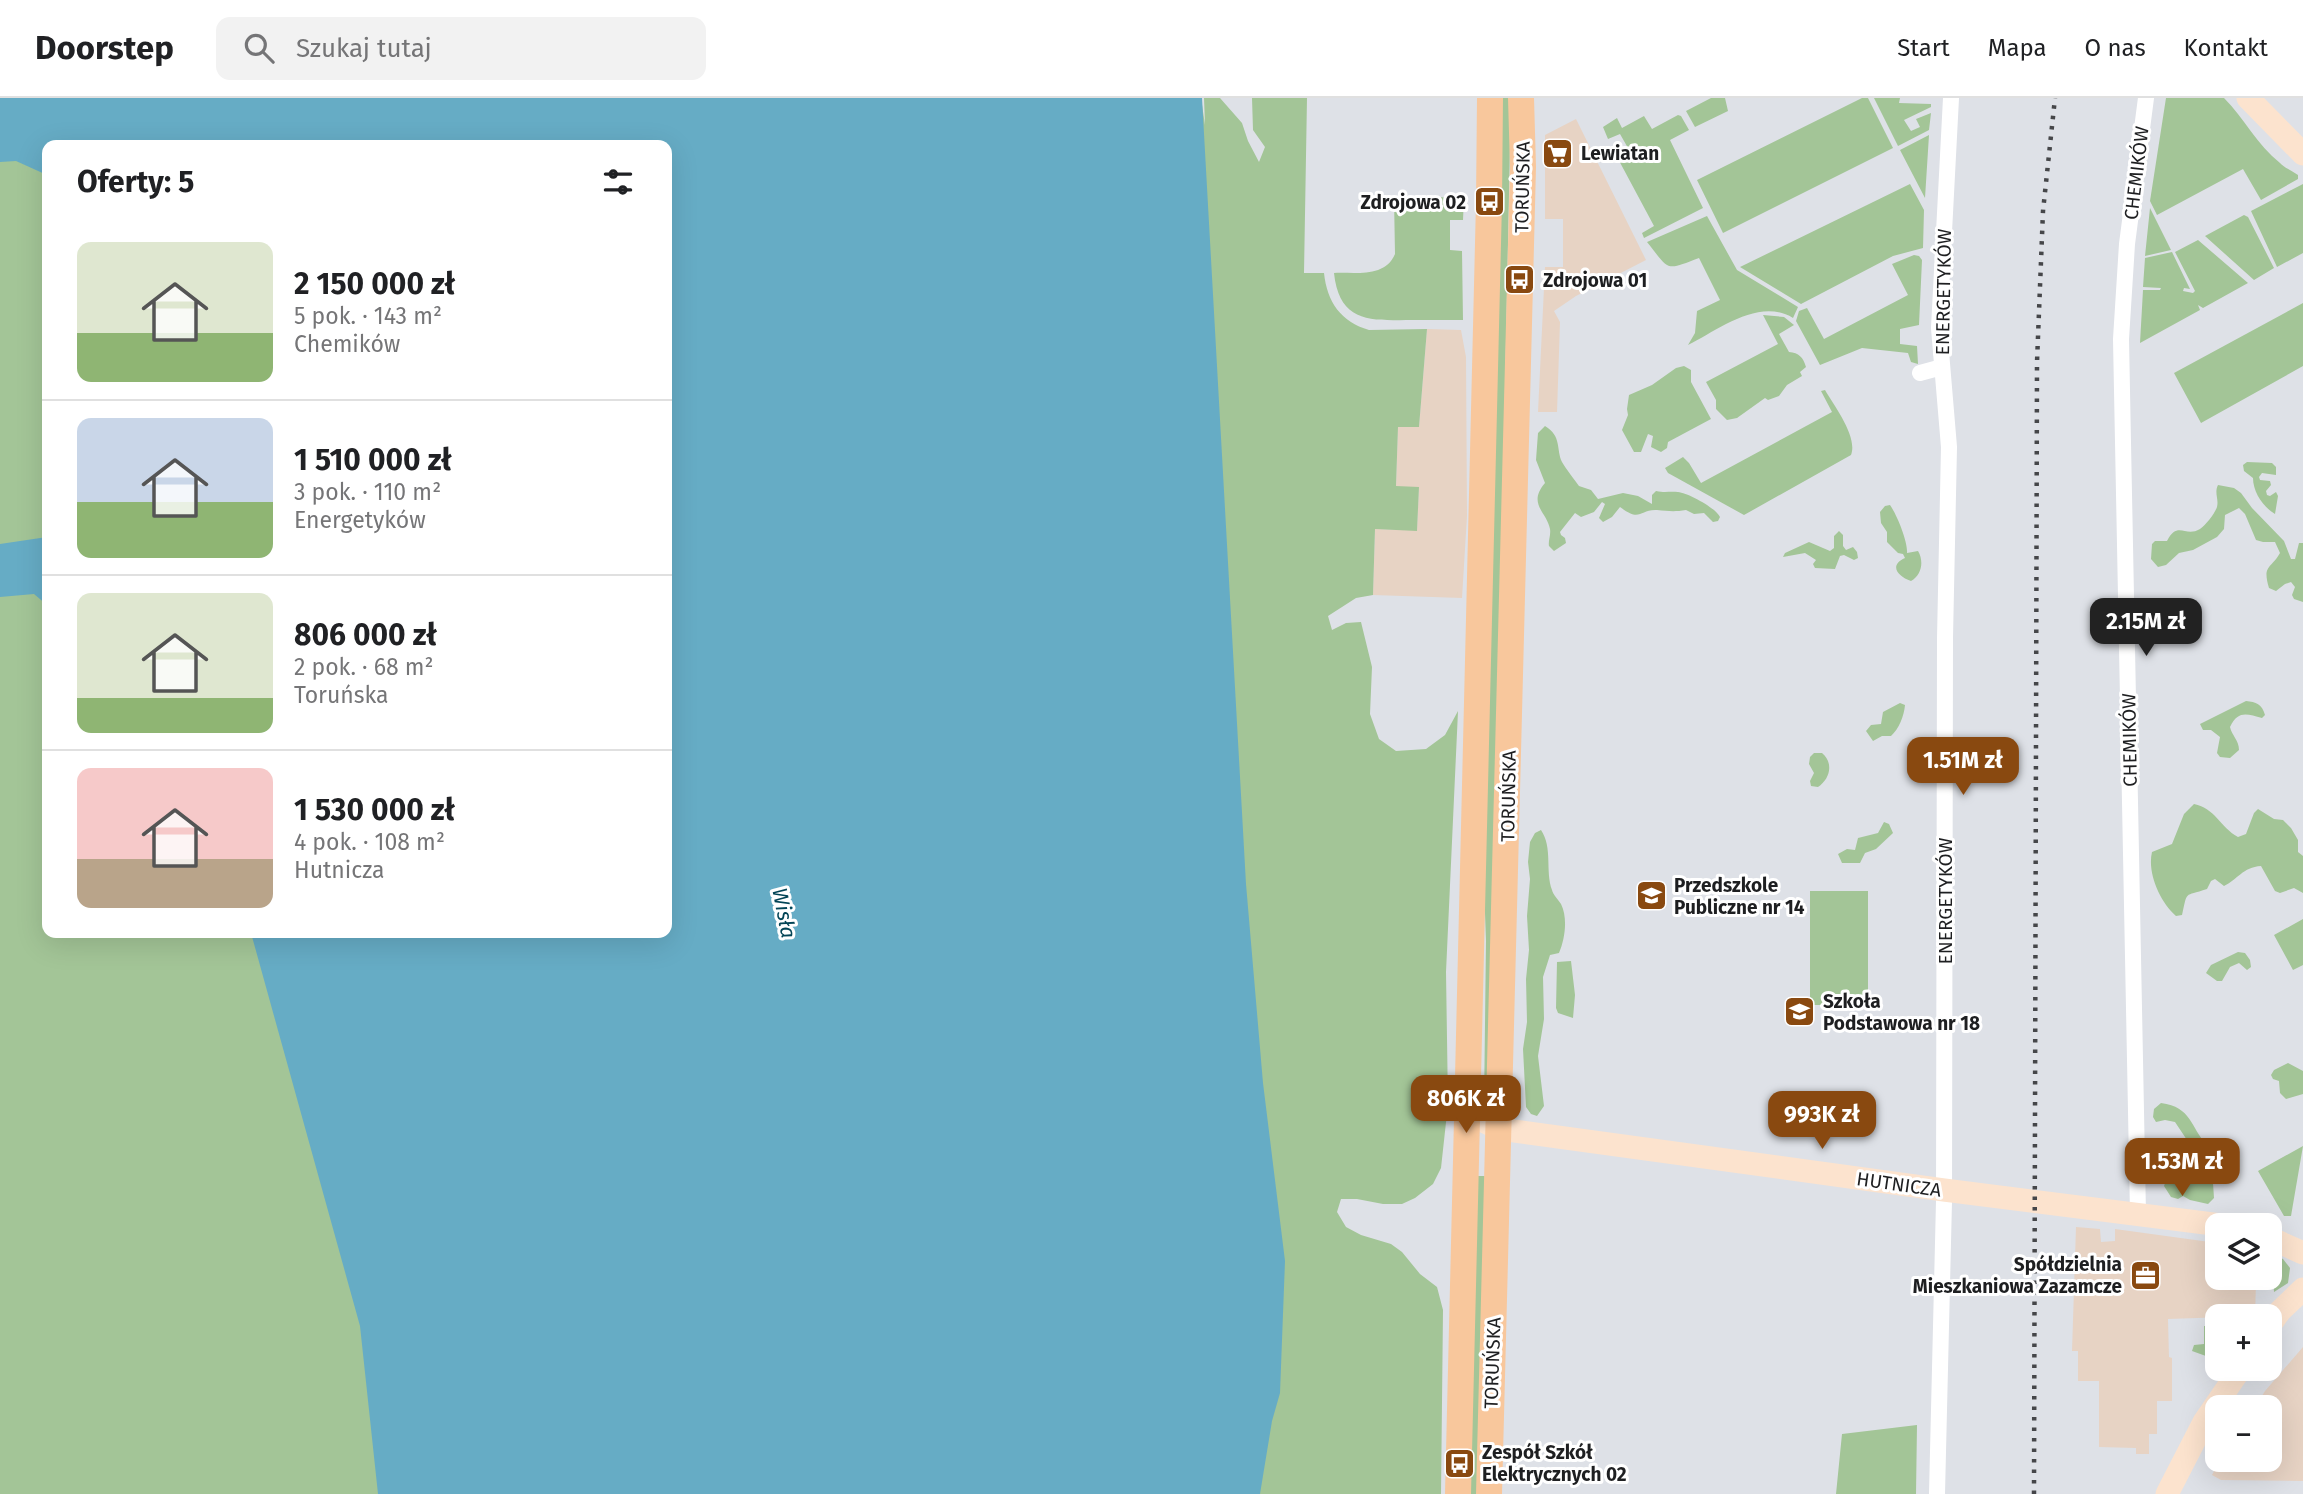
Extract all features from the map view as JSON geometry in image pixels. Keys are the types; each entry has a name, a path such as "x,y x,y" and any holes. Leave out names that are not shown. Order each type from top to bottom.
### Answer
{"main road":[{"name":"TORUŃSKA","path":"1458,1494 1490,98"},
{"name":"TORUŃSKA","path":"1489,1494 1523,167 1521,98"}],"street":[{"name":"ENERGETYKÓW","path":"1937,1494 1944,1190 1948,447 1939,328 1951,98"},
{"name":"CHEMIKÓW","path":"2138,1214 2121,339 2127,244 2146,98"},
{"path":"2248,98 2303,154"},
{"path":"1920,373 1942,367"},
{"path":"1467,1098 1482,1121 1500,1129"},
{"name":"HUTNICZA","path":"1500,1129 2205,1223"},
{"path":"2282,1231 2303,1237"},
{"path":"2282,1244 2303,1254"},
{"path":"2282,1309 2303,1289"},
{"path":"2282,1329 2303,1308"},
{"path":"2167,1494 2204,1422 2232,1381"}],"shaded area":[{"path":"1576,119 1646,260 1576,296 1554,311 1560,322 1557,412 1538,412 1545,267 1563,267 1563,219 1545,219 1545,135"},
{"path":"1427,329 1461,330 1466,357 1467,516 1462,598 1373,595 1375,529 1417,530 1419,487 1396,487 1398,427 1419,427"},
{"path":"2076,1227 2100,1229 2101,1242 2115,1241 2115,1229 2205,1241 2205,1290 2256,1290 2255,1304 2205,1304 2205,1318 2168,1319 2172,1401 2157,1401 2157,1434 2149,1434 2149,1454 2136,1454 2136,1448 2099,1447 2099,1381 2078,1381 2078,1351 2072,1351"},
{"path":"2303,1347 2303,1481 2221,1480 2212,1475 2214,1472 2282,1472 2282,1395 2262,1395 2274,1381 2282,1381 2282,1371"}],"green space":[{"path":"0,98 1201,98 1205,125 1204,98 1220,98 1242,123 1259,162 1265,147 1253,130 1252,98 1307,98 1304,273 1324,273 1332,302 1343,316 1359,326 1369,330 1427,329 1419,427 1398,427 1396,486 1419,487 1417,531 1375,529 1373,595 1356,598 1328,616 1332,630 1346,623 1361,622 1372,667 1370,714 1379,739 1396,751 1426,749 1445,735 1458,711 1446,972 1448,1104 1441,1168 1433,1184 1402,1204 1341,1199 1337,1212 1346,1227 1361,1235 1391,1244 1402,1252 1420,1274 1437,1287 1443,1310 1441,1494 0,1494"},
{"path":"1496,98 1511,98 1490,1113 1484,1106 1484,886"},
{"path":"1711,98 1725,98 1728,111 1695,127 1686,111"},
{"path":"1862,98 1868,98 1893,148 1723,233 1697,180"},
{"path":"1874,98 1900,98 1899,103 1931,104 1931,107 1904,120 1911,131 1920,127 1916,119 1931,113 1929,130 1898,146"},
{"path":"2166,98 2224,98 2264,148 2282,165 2298,175 2298,179 2261,200 2243,169 2157,215 2150,201"},
{"path":"1678,115 1689,130 1670,140 1703,208 1644,238 1642,233 1654,226 1616,155 1628,148 1620,134 1608,139 1603,127 1617,118 1622,128 1644,116 1652,129"},
{"path":"1929,135 1925,198 1900,150"},
{"path":"1910,184 1924,210 1923,248 1893,256 1801,304 1740,267"},
{"path":"2303,184 2303,253 2277,267 2251,211"},
{"path":"1464,197 1463,220 1450,220 1450,250 1462,251 1463,320 1379,320 1367,318 1349,309 1337,289 1334,273 1369,272 1390,262 1395,254 1394,198"},
{"path":"2150,208 2171,250 2145,256"},
{"path":"2244,215 2248,217 2274,268 2254,280 2205,236"},
{"path":"1707,216 1737,270 1798,307 1793,318 1766,311 1753,313 1725,324 1688,345 1695,333 1697,311 1720,300 1699,258 1669,266 1647,242"},
{"path":"2198,240 2248,283 2203,308 2198,305 2200,310 2140,343 2143,290 2161,288 2143,287 2145,258 2172,252 2190,289 2184,288 2183,291 2193,293 2195,291 2175,252"},
{"path":"1914,255 1922,260 1919,325 1900,329 1900,344 1917,346 1918,364 1911,362 1908,353 1862,348 1820,365 1796,321 1799,311 1807,308 1824,339 1908,295 1892,264"},
{"path":"2303,303 2303,366 2201,423 2174,373"},
{"path":"1763,315 1784,317 1794,325 1779,334 1789,352 1800,356 1806,367 1800,372 1802,376 1787,385 1779,396 1768,400 1765,398 1737,418 1727,420 1716,409 1716,400 1706,382 1778,344"},
{"path":"1684,366 1691,370 1691,382 1711,419 1668,442 1667,448 1661,452 1651,447 1653,436 1648,434 1641,452 1634,452 1622,430 1628,415 1629,395"},
{"path":"1825,390 1848,431 1851,455 1744,515 1668,473 1665,468 1683,457 1701,483 1832,412 1821,391"},
{"path":"1545,426 1554,434 1560,457 1568,471 1579,486 1591,490 1598,499 1623,493 1638,496 1652,504 1652,495 1656,491 1678,492 1708,505 1720,517 1718,521 1713,522 1704,513 1694,514 1686,510 1651,510 1636,515 1620,507 1612,517 1603,522 1599,518 1605,504 1602,502 1594,512 1581,517 1575,513 1560,532 1566,543 1554,551 1549,546 1548,523 1538,502 1540,490 1545,483 1536,460 1538,433"},
{"path":"2247,462 2272,463 2276,467 2276,475 2262,473 2259,477 2260,480 2270,481 2267,495 2276,492 2278,496 2275,514 2263,503 2255,489 2253,478 2244,471 2243,465"},
{"path":"2218,485 2234,488 2241,493 2284,541 2291,559 2295,559 2299,543 2303,543 2303,602 2294,599 2292,595 2295,587 2291,582 2276,591 2269,588 2267,571 2280,553 2275,542 2256,540 2245,514 2239,508 2225,515 2224,529 2217,537 2193,550 2179,553 2166,565 2158,567 2151,559 2152,544 2155,541 2167,541 2178,530 2190,532 2205,525 2217,507"},
{"path":"1890,505 1902,529 1907,553 1918,551 1920,555 1920,572 1911,581 1897,570 1897,564 1905,558 1887,542 1887,532 1881,523 1880,512"},
{"path":"1839,531 1843,535 1843,546 1846,550 1853,547 1858,558 1854,560 1840,556 1835,569 1815,568 1813,564 1816,560 1805,553 1783,557 1785,553 1809,542 1830,551 1834,548 1834,536"},
{"path":"2246,701 2258,704 2265,715 2262,718 2247,715 2236,718 2230,727 2239,750 2230,758 2220,757 2217,753 2220,737 2211,730 2203,730 2200,724"},
{"path":"1900,703 1905,705 1896,730 1891,736 1882,736 1873,741 1866,731 1871,725 1881,724 1883,712"},
{"path":"1814,753 1822,753 1829,766 1828,775 1818,787 1811,786 1810,781 1814,773 1809,764 1810,757"},
{"path":"2194,804 2207,809 2238,837 2246,834 2258,809 2274,819 2283,820 2298,840 2298,852 2303,856 2303,893 2294,888 2280,893 2275,891 2261,866 2255,867 2224,886 2215,879 2207,889 2190,894 2182,915 2176,916 2156,887 2151,869 2152,852 2172,844 2184,814"},
{"path":"1884,822 1889,824 1893,833 1876,849 1865,853 1860,863 1842,863 1838,854 1847,849 1855,850 1858,838 1878,833"},
{"path":"1541,830 1547,844 1550,883 1553,894 1561,904 1565,922 1559,953 1550,955 1543,977 1544,1019 1538,1056 1544,1106 1537,1116 1531,1114 1526,1107 1523,1049 1527,1022 1526,979 1529,950 1528,862 1530,842 1535,833"},
{"path":"1810,891 1868,891 1868,1005 1810,1005"},
{"path":"2303,919 2303,965 2293,970 2274,935"},
{"path":"2238,952 2245,953 2250,960 2251,967 2247,970 2239,963 2230,967 2222,981 2217,981 2206,973 2211,965"},
{"path":"1571,961 1575,995 1573,1018 1558,1013 1556,1008 1557,962"},
{"path":"2288,1063 2303,1071 2303,1094 2286,1099 2280,1093 2279,1081 2271,1075 2274,1070"},
{"path":"2161,1103 2185,1113 2207,1145 2200,1158 2223,1172 2222,1179 2213,1183 2214,1198 2208,1204 2183,1196 2178,1199 2171,1197 2164,1186 2167,1178 2186,1170 2191,1146 2175,1122 2156,1122 2153,1117 2154,1109"},
{"path":"2303,1146 2291,1216 2284,1216 2258,1171"},
{"path":"1475,1176 1488,1176 1480,1494 1467,1494"},
{"path":"2282,1259 2290,1268 2288,1283 2282,1287"},
{"path":"2205,1326 2205,1356 2192,1351 2194,1345 2204,1344"},
{"path":"1917,1425 1916,1494 1836,1494 1842,1434"}],"water":[{"name":"Wisła","path":"0,98 1202,98 1246,884 1263,1083 1285,1261 1280,1393 1272,1421 1260,1494 378,1494 360,1326 252,938 672,938 672,140 42,140 42,173 16,161 0,162"},
{"path":"42,538 42,601 34,594 0,597 0,544"}],"railway":[{"path":"2034,1494 2037,362 2043,211 2055,98"}],"place":[{"name":"Lewiatan","path":"1558,153"},
{"name":"Zdrojowa 02","path":"1489,202"},
{"name":"Zdrojowa 01","path":"1520,280"},
{"name":"Przedszkole Publiczne nr 14","path":"1651,896"},
{"name":"Szkoła Podstawowa nr 18","path":"1800,1012"},
{"name":"Spółdzielnia Mieszkaniowa Zazamcze","path":"2145,1275"},
{"name":"Zespół Szkół Elektrycznych 02","path":"1459,1463"}]}
